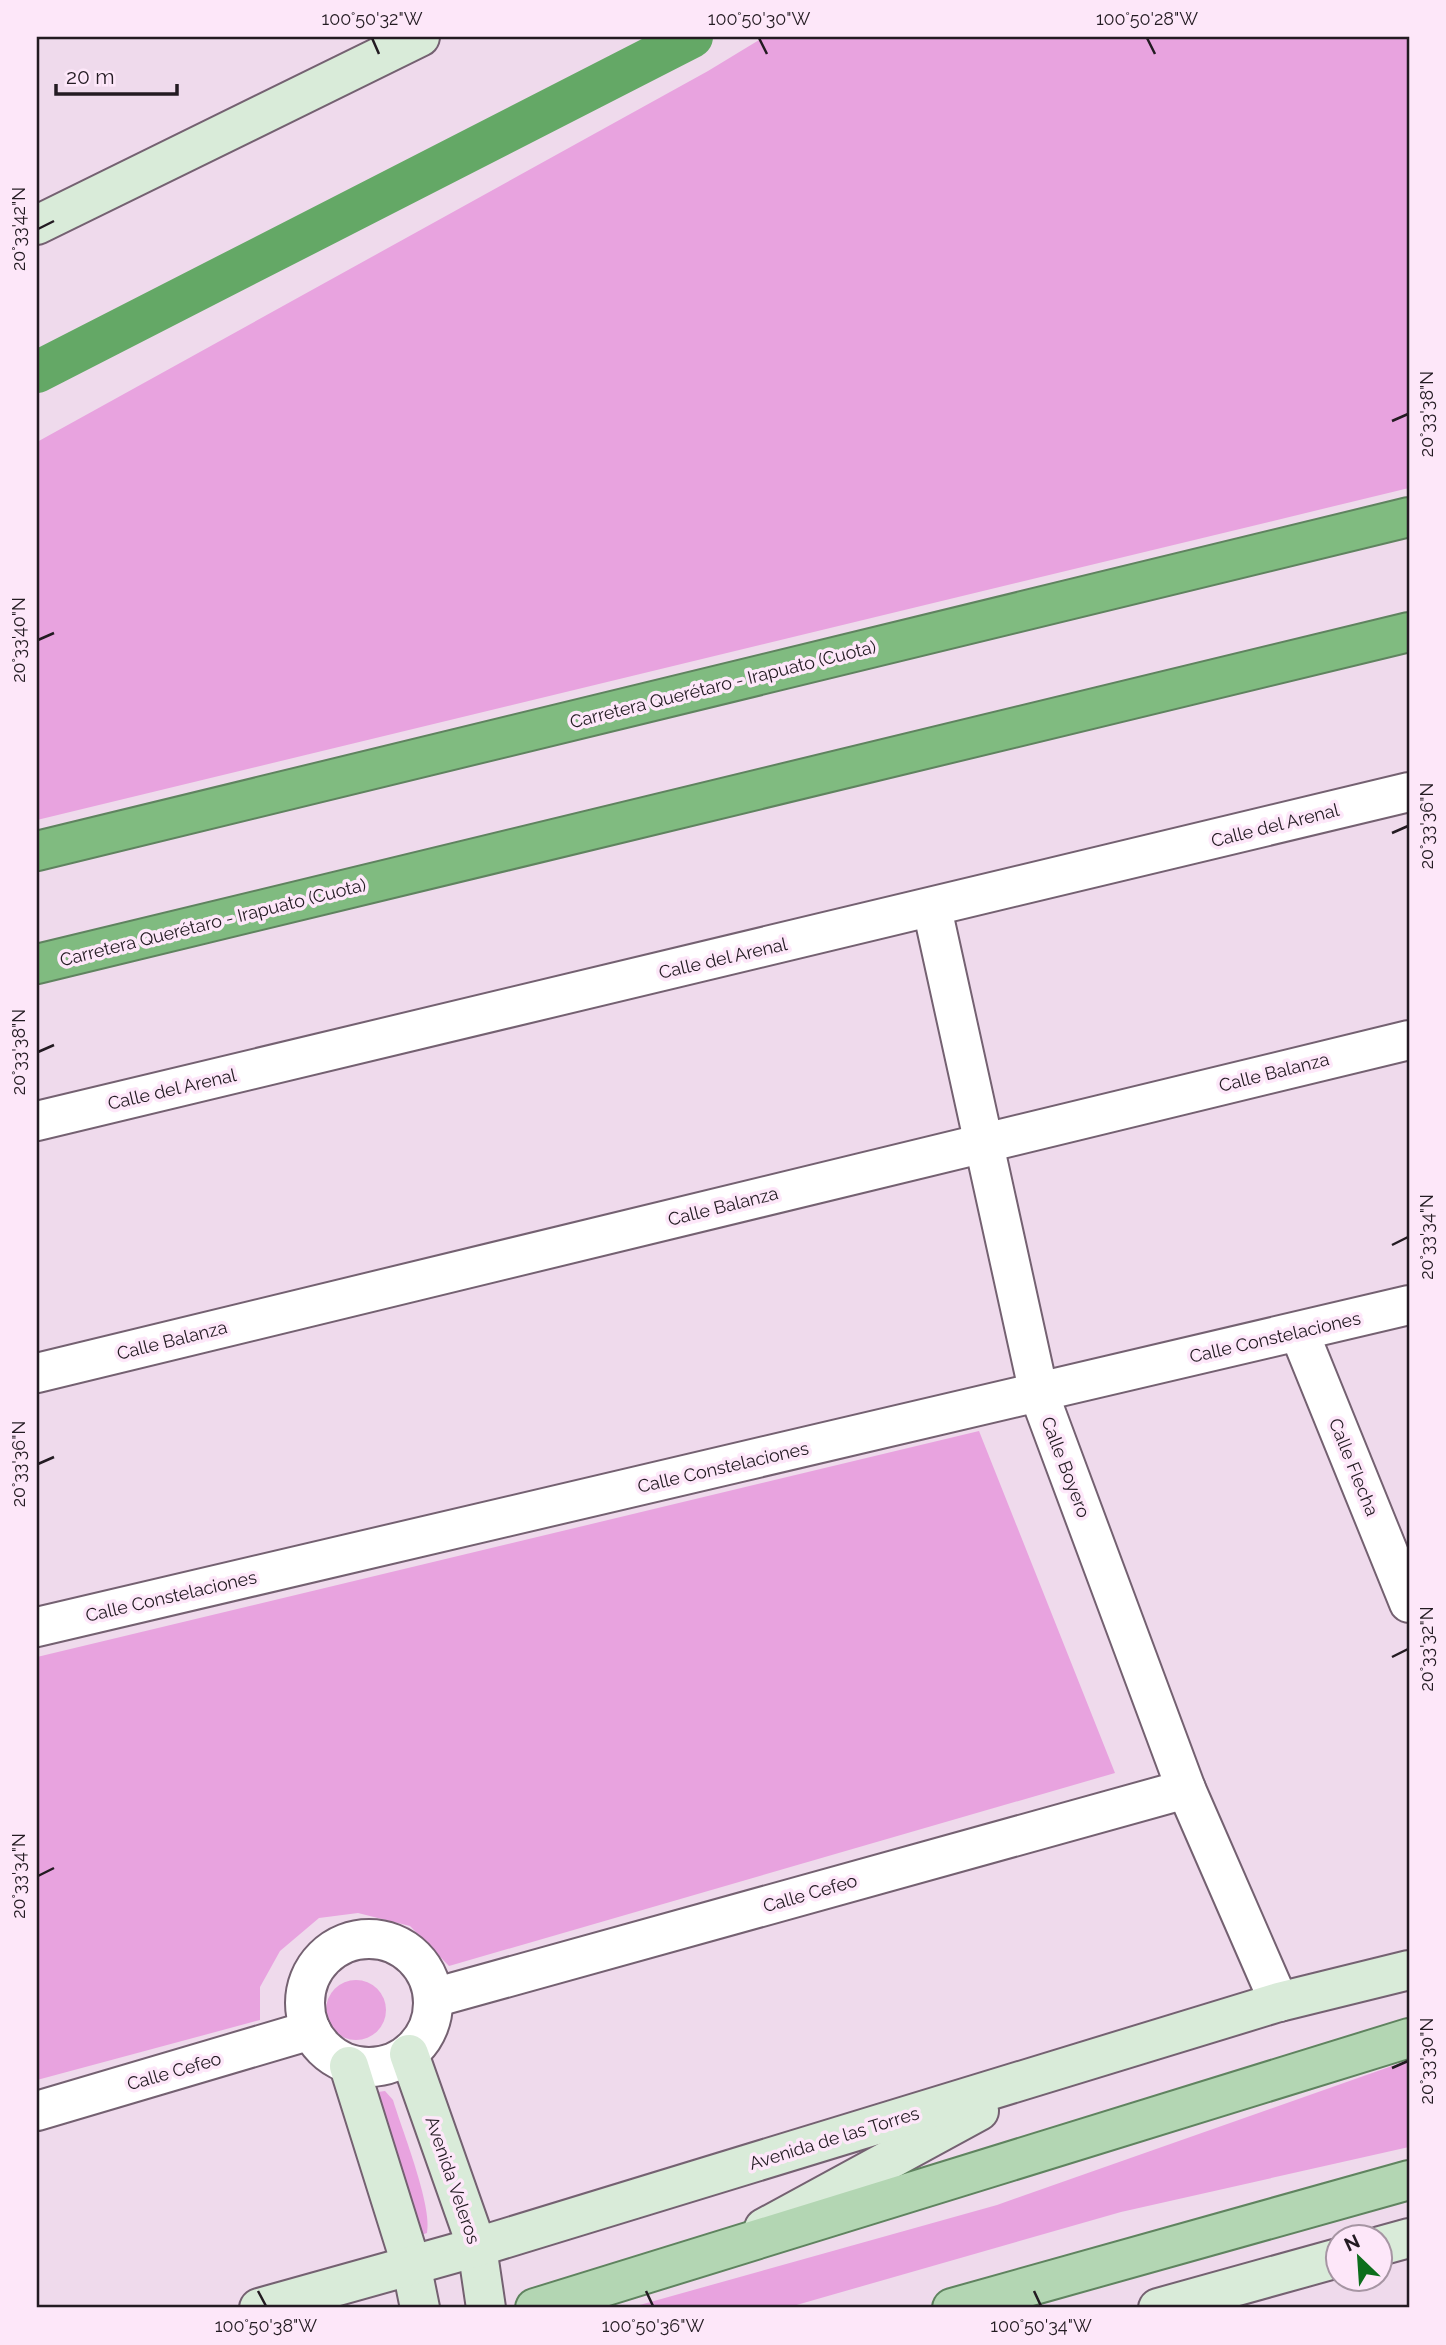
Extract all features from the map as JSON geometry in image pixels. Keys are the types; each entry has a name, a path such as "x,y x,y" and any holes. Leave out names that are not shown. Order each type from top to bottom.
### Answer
{"highway":[{"name":"Carretera Querétaro - Irapuato (Cuota)","path":"37,851 1409,516"},
{"name":"Carretera Querétaro - Irapuato (Cuota)","path":"37,964 1409,632"}],"main road":[{"path":"535,2308 585,2300 718,2253 1409,2038"},
{"path":"952,2308 1409,2180"}],"street":[{"path":"37,225 420,37"},
{"name":"Calle del Arenal","path":"37,1121 1409,792"},
{"name":"Calle Boyero","path":"932,908 981,1143 1038,1394 1186,1788 1279,2002"},
{"name":"Calle Balanza","path":"37,1373 1409,1040"},
{"name":"Calle Constelaciones","path":"37,1627 1409,1305"},
{"name":"Calle Flecha","path":"1299,1332 1409,1603"},
{"name":"Calle Cefeo","path":"433,1998 1186,1788"},
{"path":"358,1939 379,1940 400,1946 418,1960 428,1978 433,1998 432,2019 423,2038 410,2054 391,2064 370,2068 349,2066 331,2056 316,2041 310,2030 304,2001 308,1979 320,1961 337,1948 358,1939"},
{"name":"Avenida de las Torres","path":"259,2308 477,2247 1279,2002 1409,1970"},
{"name":"Calle Cefeo","path":"37,2111 310,2030"},
{"name":"Avenida Veleros","path":"410,2054 477,2247 486,2308"},
{"path":"349,2066 411,2264 420,2308"},
{"path":"718,2253 1051,2072"},
{"path":"1158,2308 1197,2303 1324,2262"}],"shaded area":[{"path":"764,37 1409,37 1409,488 37,820 37,442 708,71"},
{"path":"979,1431 1115,1773 449,1966 410,1926 358,1913 319,1918 280,1951 260,1987 260,2020 37,2080 37,1657"},
{"path":"350,1980 362,1980 381,1993 386,2010 384,2022 373,2035 362,2040 350,2040 331,2027 326,2016 326,2004 339,1985"},
{"path":"1409,2060 1409,2147 1121,2212 786,2308 629,2308 997,2205"},
{"path":"385,2091 393,2100 416,2168 425,2205 427,2233 418,2236 371,2099 378,2092"}],"waterway":[{"path":"37,372 692,37"}]}
